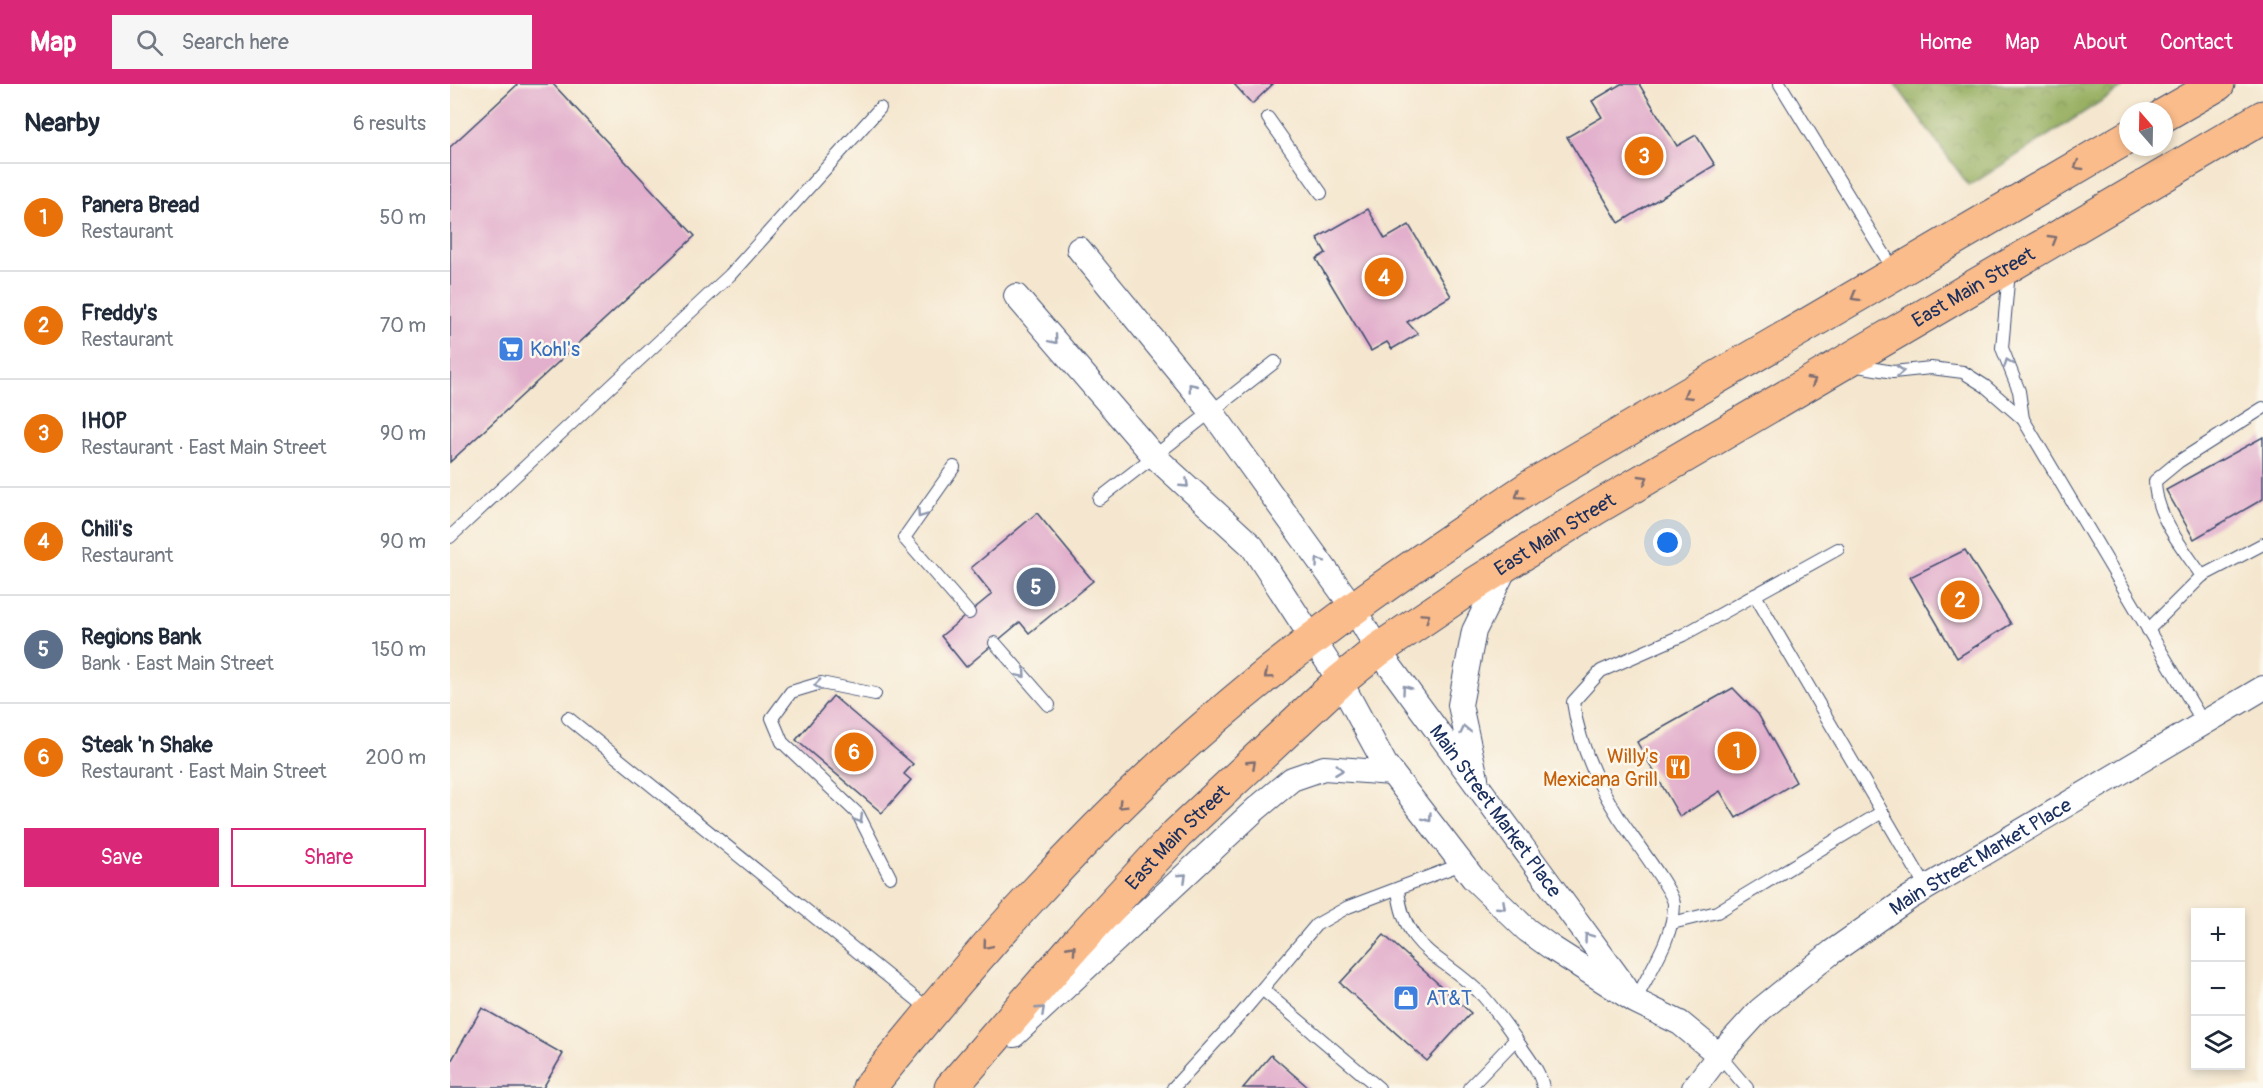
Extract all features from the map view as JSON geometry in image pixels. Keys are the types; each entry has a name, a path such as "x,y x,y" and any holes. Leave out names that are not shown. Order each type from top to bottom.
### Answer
{"main road":[{"path":"2173,111 2218,84"},
{"name":"East Main Street","path":"951,1088 981,1051 1177,834 1340,681 1378,650 1596,508 2263,117"},
{"path":"869,1088 994,936 1134,792 1215,718 1313,639 1533,485 2119,142"}],"street":[{"name":"Main Street Market Place","path":"1079,249 1212,412 1354,609 1378,650 1635,1001"},
{"name":"Main Street Market Place","path":"1016,296 1154,456 1252,546 1340,681 1392,773 1473,878 1527,930 1635,1001 1680,1023 1719,1055"},
{"path":"1478,787 1460,705 1474,631 1507,564"},
{"name":"Main Street Market Place","path":"1694,1088 1719,1055 1760,1010 1823,959 1926,887 2263,688"},
{"path":"981,1051 992,1057 1231,832 1292,779 1324,768 1392,773"}],"lane":[{"path":"1780,84 1895,274"},
{"path":"450,537 730,274 880,108"},
{"path":"1268,118 1321,193"},
{"path":"2010,265 2002,348 2019,391 2023,419"},
{"path":"1099,499 1275,362"},
{"path":"1842,363 1893,372 1931,368 1963,372 1985,386 2023,419 2203,722"},
{"path":"2202,576 2164,517 2155,495 2155,481 2178,462 2263,408"},
{"path":"954,466 904,538 969,613"},
{"path":"2148,630 2202,576 2263,544"},
{"path":"1635,1001 1672,923 1674,901 1617,815 1587,759 1578,732 1573,702 1601,671 1683,635 1838,549"},
{"path":"1755,595 1926,887"},
{"path":"995,643 1048,705"},
{"path":"874,694 821,683 791,692 772,718 782,742 858,814 890,877"},
{"path":"567,718 931,1011"},
{"path":"1672,923 1718,912 1882,813"},
{"path":"1173,1088 1263,990 1316,925 1348,907 1462,864"},
{"path":"1398,889 1400,913 1407,928 1424,949 1444,962 1483,997 1516,1039 1541,1078 1543,1088"},
{"path":"1263,990 1379,1088"},
{"path":"1469,1088 1516,1039"},
{"name":"Main Street Market Place","path":"1719,1055 1747,1088"}],"green space":[{"path":"1895,84 2128,84 1969,186"}],"building":[{"name":"Kohl's","path":"518,84 553,84 695,236 450,462 450,147"},
{"path":"1234,84 1273,84 1252,104"},
{"path":"1621,84 1639,84 1677,146 1696,135 1715,165 1619,223 1567,137 1602,117 1592,101"},
{"path":"1368,209 1385,239 1409,225 1451,296 1407,322 1418,334 1392,349 1387,342 1371,351 1316,259 1326,253 1317,238"},
{"path":"2263,437 2263,499 2194,539 2166,490"},
{"path":"1037,513 1093,581 1029,633 1020,622 966,667 941,636 992,594 971,568"},
{"path":"1965,550 2011,624 1957,658 1910,577"},
{"path":"1733,688 1758,714 1796,782 1736,818 1720,791 1680,817 1637,742"},
{"path":"833,696 913,764 904,774 911,780 882,813 796,740"},
{"name":"AT&T","path":"1384,935 1471,1013 1427,1061 1340,983"},
{"path":"482,1008 563,1054 543,1088 450,1088 450,1063"},
{"path":"1271,1055 1309,1088 1243,1088"}],"place":[{"name":"IHOP","path":"1644,156"},
{"name":"Chili's","path":"1384,277"},
{"name":"Kohl's","path":"511,349"},
{"name":"Regions Bank","path":"1036,587"},
{"name":"Freddy's","path":"1960,600"},
{"name":"Panera Bread","path":"1737,751"},
{"name":"Steak 'n Shake","path":"854,752"},
{"name":"Willy's Mexicana Grill","path":"1678,767"},
{"name":"AT&T","path":"1406,998"}]}
